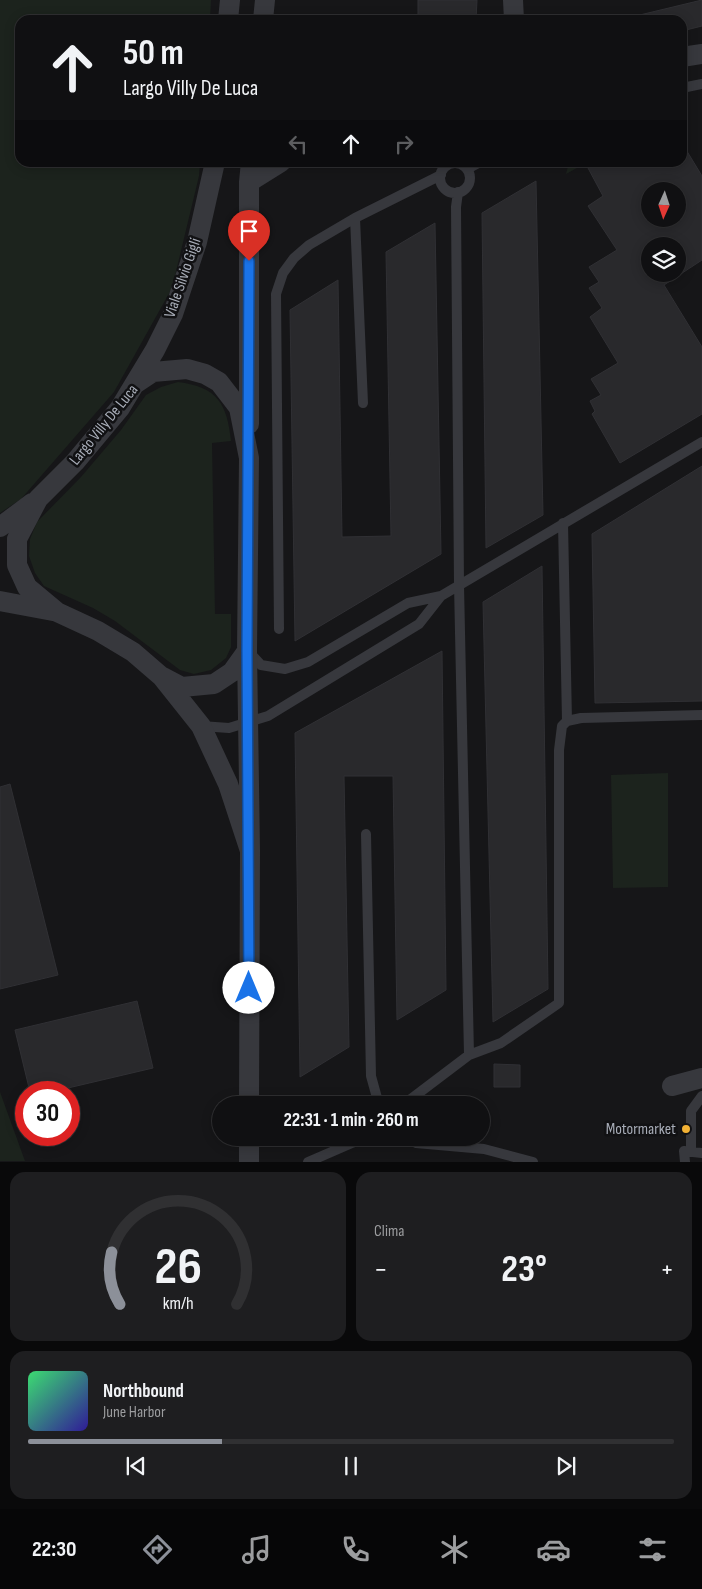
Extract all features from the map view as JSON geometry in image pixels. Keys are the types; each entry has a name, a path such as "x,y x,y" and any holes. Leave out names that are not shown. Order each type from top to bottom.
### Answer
{"street":[{"path":"228,15 230,0"},
{"path":"264,15 265,0"},
{"path":"513,0 514,15"},
{"path":"687,56 702,54"},
{"name":"Viale Silvio Gigli","path":"133,385 155,350 173,314 197,242 214,167"},
{"path":"249,458 250,172 266,167"},
{"name":"Largo Villy De Luca","path":"187,369 205,374 219,382 239,408 249,458 247,651 250,851 228,784 201,726 162,677 134,652 98,631 57,612 27,587 17,565 17,539 38,499 75,462 120,408 133,385 153,372 187,369"},
{"path":"0,527 38,499"},
{"path":"0,601 57,612"},
{"name":"Largo Villy De Luca","path":"162,677 182,686 214,684 232,672 247,651"},
{"path":"249,1096 250,851"},
{"path":"672,1086 702,1078"},
{"path":"249,1146 249,1162"}],"lane":[{"path":"687,87 702,84"},
{"path":"445,167 440,180 445,188 458,192 463,191 469,183 470,178 467,169 471,167"},
{"path":"279,629 276,294 283,273 294,258 309,244 355,218 441,175"},
{"path":"458,192 456,207 459,585 469,1055"},
{"path":"355,218 363,403"},
{"path":"247,651 261,665 285,669 308,662 408,603 441,596 702,442"},
{"path":"415,1096 469,1055 501,1043 560,1003 559,750 562,726 566,721 563,523"},
{"path":"201,726 229,728 268,716 419,624 441,596"},
{"path":"566,721 581,718 702,715"},
{"path":"366,834 371,1076 377,1096"},
{"path":"685,1162 684,1151 697,1152 692,1112 702,1096"},
{"path":"308,1162 345,1146"},
{"path":"450,1146 484,1149 533,1162"}],"shaded area":[{"path":"0,0 211,0 210,15 15,15 15,167 200,167 172,288 114,392 21,499 0,513"},
{"path":"568,167 579,167 566,174"},
{"path":"178,382 202,388 218,399 227,416 231,441 212,443 215,614 231,614 231,647 226,658 211,670 194,674 180,670 115,621 93,608 44,586 35,573 29,556 30,539 37,522 81,477 121,430 146,395 161,387"},
{"path":"668,773 668,887 613,888 611,775"},
{"path":"0,1092 15,1133 15,1146 20,1146 25,1161 0,1161"}],"building":[{"path":"418,0 477,0 476,15 418,15"},
{"path":"702,0 702,26 687,30 687,15 640,15"},
{"path":"687,151 702,176 702,260 686,271 686,237 641,237 641,282 669,282 664,285 702,347 702,414 620,463 592,414 595,411 590,401 601,395 591,379 618,363 590,317 602,308 589,288 599,282 589,267 617,250 588,206 603,196 588,168 590,167 687,167"},
{"path":"536,181 543,515 486,548 482,213"},
{"path":"435,223 441,554 295,641 290,310 338,280 342,537 391,536 386,252"},
{"path":"702,466 702,701 595,703 592,534"},
{"path":"542,566 548,989 493,1022 483,602"},
{"path":"442,651 446,990 397,1020 393,776 344,776 349,1047 300,1077 295,733"},
{"path":"10,784 58,975 0,989 0,787"},
{"path":"137,1001 153,1068 80,1085 80,1081 27,1081 15,1030"},
{"path":"494,1064 520,1065 520,1087 494,1087"}],"place":[{"name":"Motormarket","path":"686,1129"}],"route":[{"path":"249,261 247,651 250,851 249,988"}]}
